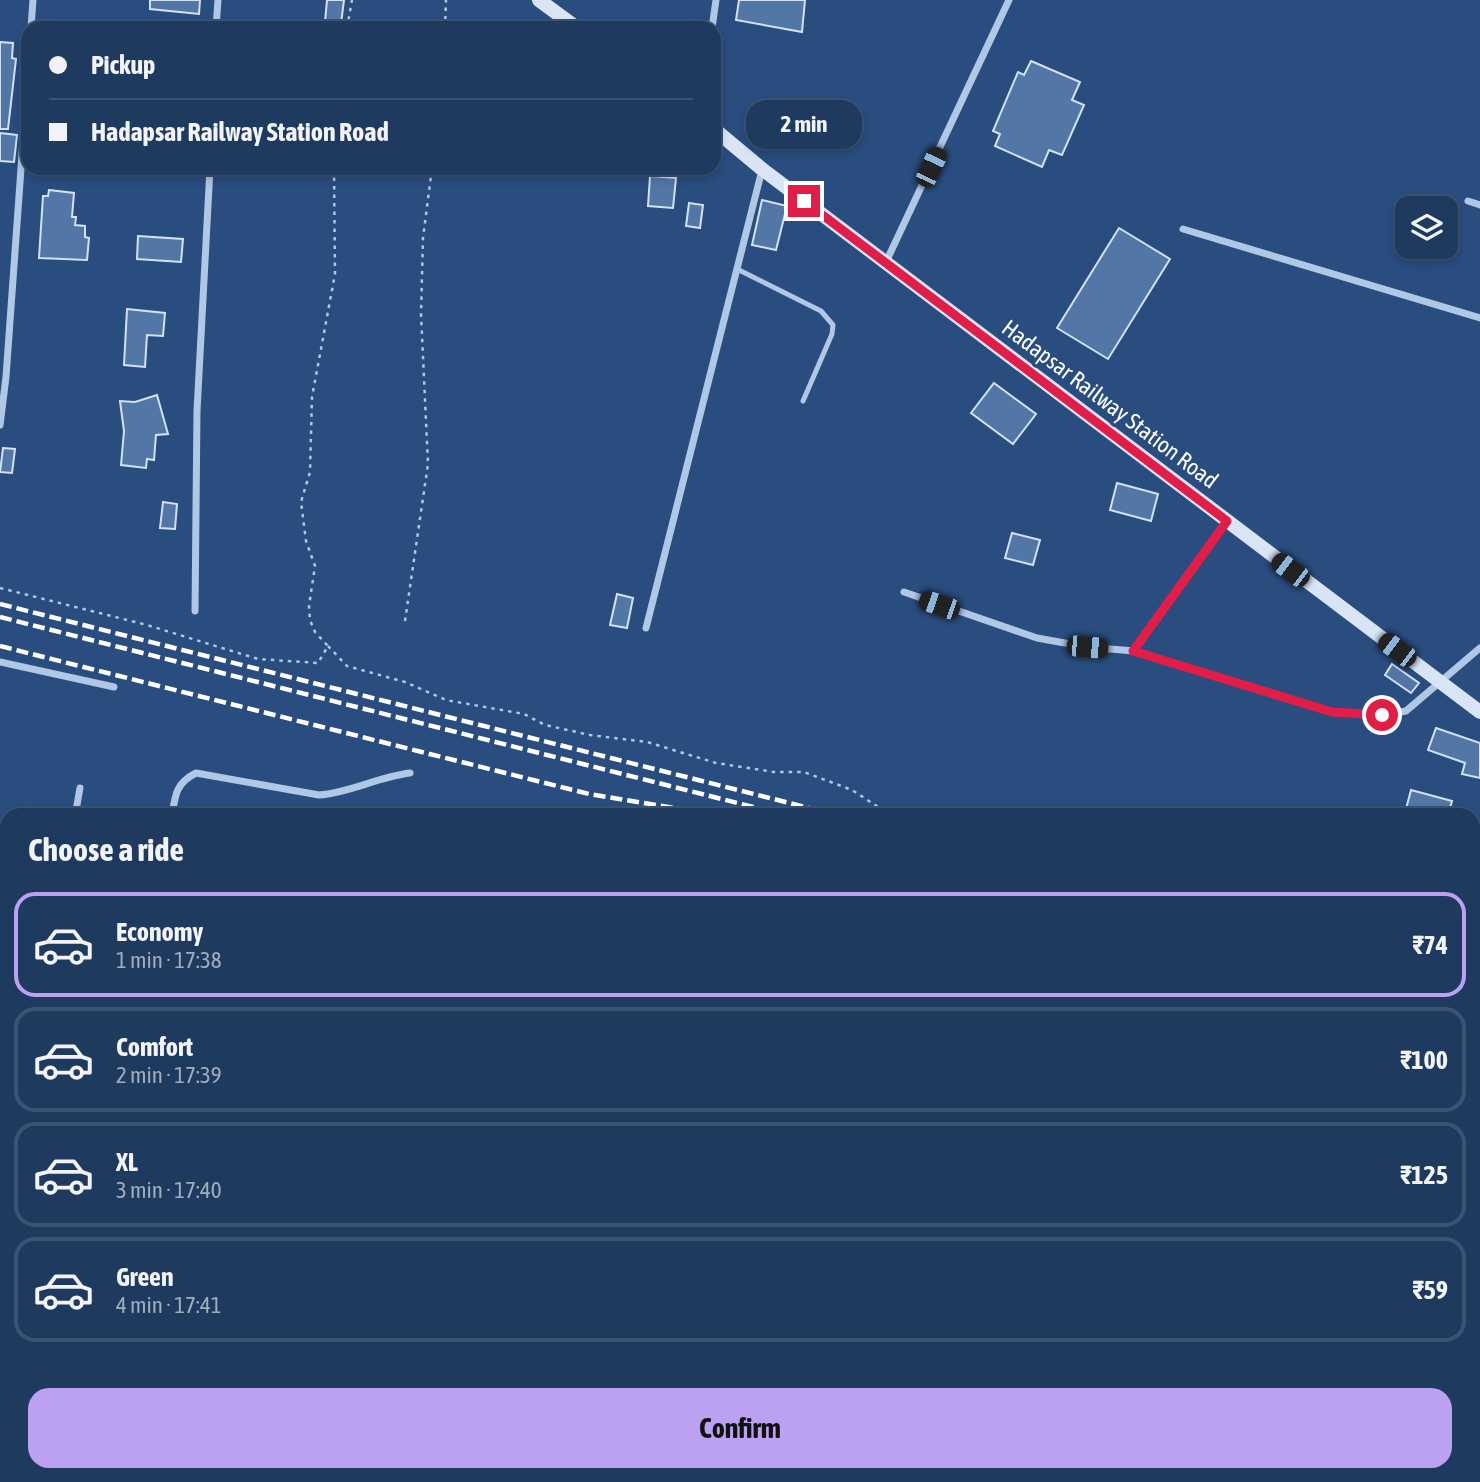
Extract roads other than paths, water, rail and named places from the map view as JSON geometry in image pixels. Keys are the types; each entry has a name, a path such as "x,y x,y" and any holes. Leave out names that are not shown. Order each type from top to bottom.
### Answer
{"street":[{"path":"32,21 33,0"},
{"path":"216,21 218,0"},
{"path":"539,0 568,21"},
{"path":"713,21 716,0"},
{"path":"886,263 1009,0"},
{"name":"Hadapsar Railway Station Road","path":"721,135 762,169 1480,712"},
{"path":"0,425 21,168"},
{"path":"646,628 762,169"},
{"path":"195,611 197,411 210,175"},
{"path":"1468,201 1480,205"},
{"path":"1183,229 1480,318"},
{"path":"1133,651 1227,521"},
{"path":"904,592 1037,638 1087,647 1133,651 1332,712 1382,715 1406,711 1479,649"},
{"path":"0,662 114,687"},
{"path":"173,808 176,790 183,779 195,773 319,795 337,794 382,776 410,773"},
{"path":"76,808 80,788"}],"lane":[{"path":"737,269 821,311 830,319 832,334 803,401"}],"railway":[{"path":"0,604 809,808"},
{"path":"0,617 757,808"},
{"path":"0,646 589,794 674,808"}]}
